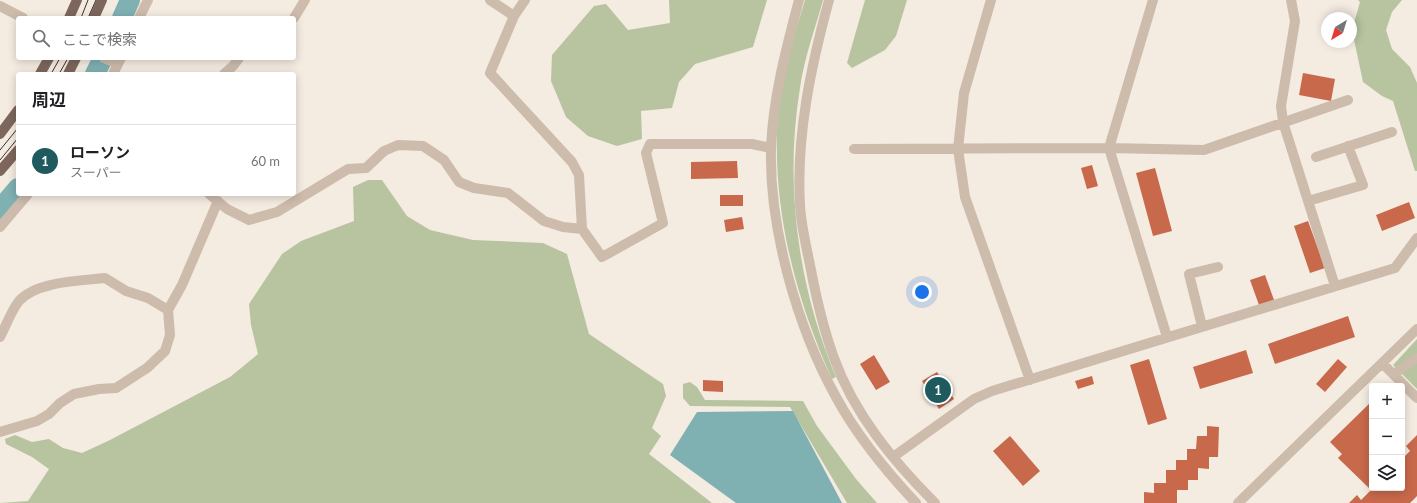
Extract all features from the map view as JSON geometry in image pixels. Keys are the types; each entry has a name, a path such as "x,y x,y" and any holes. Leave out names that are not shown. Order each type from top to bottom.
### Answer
{"main road":[{"path":"70,16 77,0"},
{"path":"95,16 102,0"},
{"path":"41,72 48,60"},
{"path":"69,72 75,60"},
{"path":"0,134 16,113"},
{"path":"0,171 16,152"}],"street":[{"path":"141,16 148,0"},
{"path":"295,16 305,0"},
{"path":"490,0 514,16"},
{"path":"525,0 514,16 490,73 572,162 579,175 582,230 602,257 663,223 646,154 650,144 752,144 771,148"},
{"path":"799,0 780,72 771,148 774,212 783,255 798,306 820,364 836,398 863,440 916,503"},
{"path":"830,0 810,83 803,126 800,172 800,206 817,303 834,359 856,404 872,430 893,457 935,503"},
{"path":"991,0 964,93 958,149 966,197 1030,380"},
{"path":"1153,0 1109,148 1167,336"},
{"path":"1291,0 1294,21 1281,106 1283,122 1335,286"},
{"path":"0,6 19,16"},
{"path":"226,72 238,60"},
{"path":"114,72 118,62"},
{"path":"854,149 1109,148 1204,150 1348,100"},
{"path":"1316,157 1392,132"},
{"path":"212,196 228,209 249,220 277,212 348,170 366,168 384,151 398,146 422,146 444,160 459,182 474,188 508,193 544,220 564,227 582,230"},
{"path":"1308,200 1363,185 1348,146"},
{"path":"0,228 26,196"},
{"path":"0,432 37,421 49,414 60,403 74,394 99,389 116,388 146,368 164,351 170,335 168,310 182,285 218,201"},
{"path":"893,457 974,399 992,391 1167,336 1395,268 1417,238"},
{"path":"1202,326 1189,274 1218,267"},
{"path":"0,337 19,301 30,292 45,286 105,278 126,292 148,298 168,310"},
{"path":"1238,503 1417,329"},
{"path":"1394,374 1417,358"},
{"path":"1382,363 1417,398"}],"green space":[{"path":"669,0 767,0 753,47 695,64 679,82 672,108 641,111 642,139 617,146 588,136 566,117 551,81 552,55 594,6 606,4 628,30 670,23"},
{"path":"805,0 823,0 807,55 800,88 795,125 794,198 804,272 812,308 836,377 832,379 818,347 796,282 782,215 778,181 778,112 782,84 788,56"},
{"path":"865,0 907,0 896,36 885,50 852,68 847,63"},
{"path":"1358,0 1402,0 1392,12 1386,30 1392,49 1410,67 1417,83 1417,171 1415,171 1393,101 1382,96 1363,82 1356,48 1357,12 1360,2"},
{"path":"368,180 382,180 407,216 430,230 473,240 543,243 567,254 589,334 663,384 666,396 652,428 661,436 649,454 712,503 0,503 28,501 49,469 32,457 6,444 5,439 15,435 32,442 49,439 63,448 82,453 110,440 230,377 258,354 251,325 249,304 282,254 301,241 354,221 353,187"},
{"path":"1417,339 1417,389 1393,365"},
{"path":"690,382 697,387 705,400 803,401 817,426 856,479 877,503 847,503 790,407 690,406 683,398 683,384"}],"water":[{"path":"793,411 842,503 736,503 670,455 697,412"}],"building":[{"path":"1303,73 1335,79 1331,101 1299,95"},
{"path":"737,161 738,178 691,179 691,162"},
{"path":"1092,165 1098,186 1087,189 1081,168"},
{"path":"1155,168 1172,231 1153,236 1136,173"},
{"path":"720,195 743,195 743,206 720,206"},
{"path":"1409,202 1415,218 1382,231 1376,215"},
{"path":"742,217 744,229 726,232 724,220"},
{"path":"1308,221 1325,268 1310,273 1294,226"},
{"path":"1265,275 1274,300 1259,305 1250,280"},
{"path":"1348,316 1355,337 1275,364 1268,344"},
{"path":"1246,350 1253,373 1200,389 1193,367"},
{"path":"874,355 890,382 876,390 860,364"},
{"path":"1149,359 1167,419 1148,425 1130,365"},
{"path":"1338,359 1347,367 1325,392 1316,384"},
{"path":"937,372 954,399 939,409 922,381"},
{"path":"1092,376 1094,384 1078,389 1075,381"},
{"path":"703,380 723,381 723,392 703,391"},
{"path":"1369,404 1369,488 1338,458 1342,454 1330,442"},
{"path":"1207,426 1219,427 1218,457 1209,457 1209,469 1198,468 1198,480 1188,480 1188,490 1177,490 1177,503 1144,503 1144,492 1154,493 1154,483 1166,483 1166,470 1176,470 1176,460 1187,460 1187,449 1196,449 1197,436 1207,436"},
{"path":"1417,435 1417,496 1410,503 1349,503 1357,495 1361,500 1370,491 1405,491 1405,456 1410,451 1406,446"},
{"path":"1010,436 1040,471 1023,486 993,451"}],"waterway":[{"path":"123,16 130,0"},
{"path":"96,72 102,60"},
{"path":"0,209 16,190"}],"tram line":[{"path":"82,16 88,0"},
{"path":"89,16 96,0"},
{"path":"52,72 59,60"},
{"path":"60,72 67,60"},
{"path":"0,150 16,130"},
{"path":"0,160 16,140"}],"place":[{"name":"ローソン","path":"938,390"}]}
